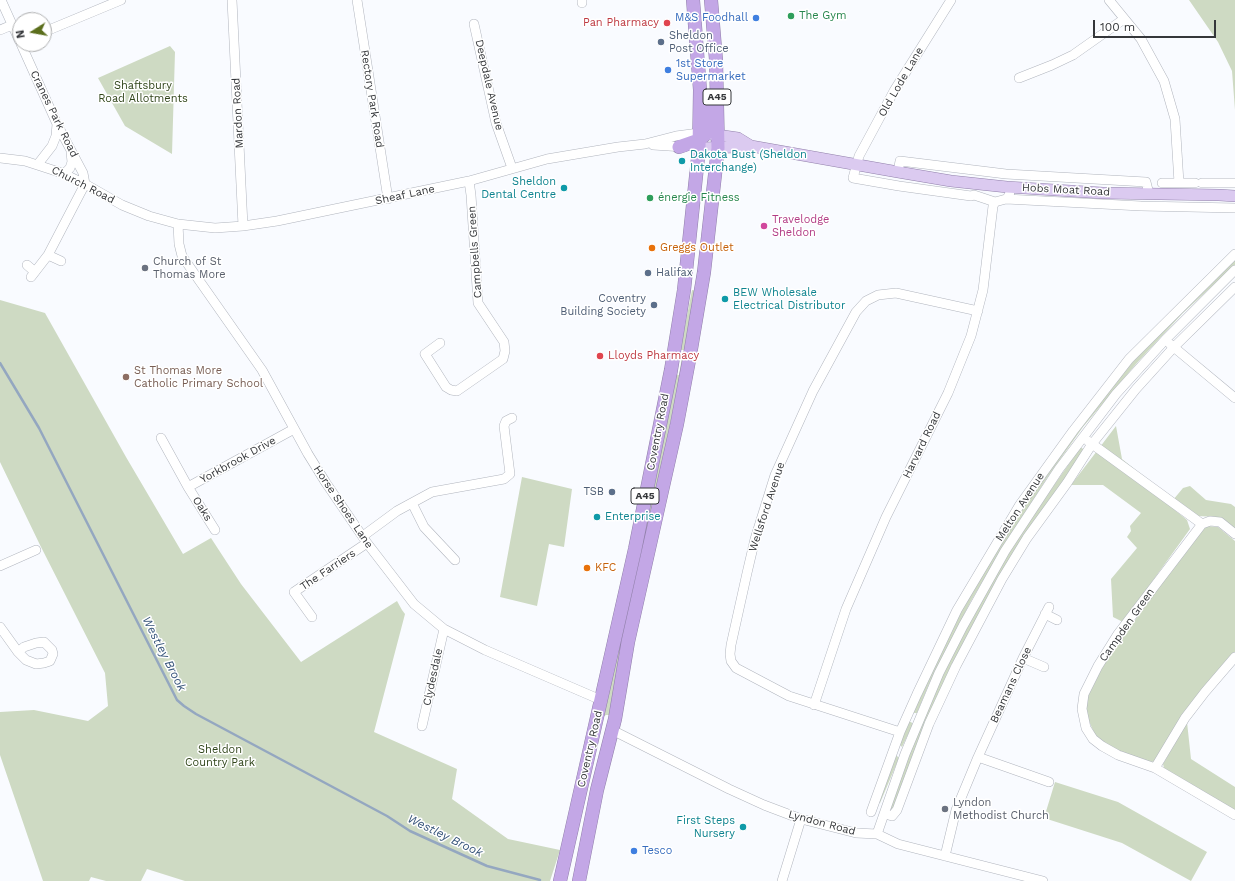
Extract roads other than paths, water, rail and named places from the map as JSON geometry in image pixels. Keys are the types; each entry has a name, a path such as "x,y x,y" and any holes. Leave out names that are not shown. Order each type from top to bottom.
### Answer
{"highway":[{"name":"Coventry Road","path":"561,881 635,549 671,370 684,290 693,265 697,239 706,158 710,140 700,90 693,0"},
{"path":"698,53 702,26 700,0"},
{"name":"Coventry Road","path":"579,881 597,790 612,730 628,642 677,424 704,272 710,140 716,60 712,5"},
{"path":"677,141 710,140"},
{"path":"561,881 572,862 601,734 612,730"}],"main road":[{"name":"Hobs Moat Road","path":"710,140 738,138 751,146"},
{"name":"Hobs Moat Road","path":"710,140 739,147 751,146 857,166 974,183 1102,193 1235,196"}],"street":[{"name":"Cranes Park Road","path":"1,0 12,25"},
{"path":"52,29 120,0"},
{"name":"Mardon Road","path":"232,0 243,226"},
{"name":"Rectory Park Road","path":"357,0 388,199"},
{"name":"Old Lode Lane","path":"857,166 859,156 894,91 950,0"},
{"path":"1109,0 1141,39 1164,80 1175,119 1179,183"},
{"path":"1019,78 1073,55 1124,19"},
{"name":"Deepdale Avenue","path":"474,24 496,123 512,168"},
{"path":"0,30 12,25"},
{"name":"Cranes Park Road","path":"24,52 57,124 84,174 85,184"},
{"path":"38,164 52,146 56,136 57,124"},
{"name":"Sheaf Lane","path":"164,220 178,224 215,228 277,221 469,181 547,159 618,147 677,141"},
{"path":"64,174 70,168 72,162 70,146"},
{"name":"Church Road","path":"0,158 38,164 85,184 122,205 164,220"},
{"name":"Hobs Moat Road","path":"898,172 900,161 1006,174 1146,182 1149,194"},
{"path":"857,166 853,178 899,186 971,196 974,195 995,202 1006,199 1011,192 1012,187"},
{"name":"Campbells Green","path":"440,343 425,354 446,387 457,391 503,359 505,351 504,342 478,303 469,181"},
{"path":"974,183 974,195"},
{"path":"1162,183 1235,183"},
{"path":"27,265 33,274 48,255 85,184"},
{"name":"Hobs Moat Road","path":"1006,199 1141,206 1235,208"},
{"name":"Harvard Road","path":"814,705 846,609 886,517 948,393 972,336 983,290 993,206 995,202"},
{"name":"Horse Shoes Lane","path":"178,224 179,244 182,256 262,370 294,429 326,483 365,540 414,604 444,629 485,650 601,700"},
{"name":"Melton Avenue","path":"872,809 900,732 957,610 1019,506 1073,431 1129,359 1235,254"},
{"path":"48,255 61,261"},
{"name":"Melton Avenue","path":"877,834 905,754 940,672 1005,551 1058,469 1116,394 1165,340 1235,270"},
{"name":"Melton Avenue","path":"885,814 892,816 897,810 929,724 956,666 1002,580 1027,538 1067,483 1092,444 1136,389 1174,347 1235,287"},
{"name":"Wellsford Avenue","path":"900,732 789,696 736,668 731,661 730,654 746,573 775,475 817,384 856,312 866,301 878,295 896,293 978,311"},
{"path":"1165,340 1235,398"},
{"path":"365,540 397,511 432,492 504,479 510,474 504,426 506,421 512,418"},
{"name":"Yorkbrook Drive","path":"161,438 188,487 294,429"},
{"path":"1083,436 1202,524 1210,520 1220,522 1235,534"},
{"name":"Oaks","path":"188,487 215,530"},
{"path":"412,503 424,527 455,560"},
{"name":"Campden Green","path":"1202,524 1118,634 1098,666 1084,694 1082,709 1084,720 1093,739 1102,746 1118,755 1155,768 1235,814"},
{"name":"The Farriers","path":"312,617 294,592 365,540"},
{"path":"0,566 36,550"},
{"name":"Beamans Close","path":"945,856 956,810 978,757 1023,658 1047,611 1057,620"},
{"path":"0,627 18,652"},
{"name":"Clydesdale","path":"422,726 444,629"},
{"path":"1155,768 1185,718 1235,657"},
{"path":"1023,658 1044,667"},
{"path":"908,715 919,720"},
{"name":"Lyndon Road","path":"612,730 729,789 801,819 856,833 877,834 898,844 1043,881"},
{"path":"895,748 905,754"},
{"path":"978,757 1049,782"},
{"path":"782,881 801,819"}],"waterway":[{"name":"Westley Brook","path":"0,363 39,428 177,700 196,714 387,816 410,831 487,866 540,880"}],"place":[{"name":"The Gym","path":"791,16"},
{"name":"M&S Foodhall","path":"756,18"},
{"name":"Pan Pharmacy","path":"667,23"},
{"name":"Sheldon Post Office","path":"661,42"},
{"name":"1st Store Supermarket","path":"668,70"},
{"name":"Dakota Bust (Sheldon Interchange)","path":"682,161"},
{"name":"Sheldon Dental Centre","path":"564,188"},
{"name":"énergie Fitness","path":"650,198"},
{"name":"Travelodge Sheldon","path":"764,226"},
{"name":"Greggs Outlet","path":"652,248"},
{"name":"Church of St Thomas More","path":"145,268"},
{"name":"Halifax","path":"648,273"},
{"name":"BEW Wholesale Electrical Distributor","path":"725,299"},
{"name":"Coventry Building Society","path":"654,305"},
{"name":"Lloyds Pharmacy","path":"600,356"},
{"name":"St Thomas More Catholic Primary School","path":"126,377"},
{"name":"TSB","path":"612,492"},
{"name":"Enterprise","path":"597,517"},
{"name":"KFC","path":"587,568"},
{"name":"Lyndon Methodist Church","path":"945,809"},
{"name":"First Steps Nursery","path":"743,827"},
{"name":"Tesco","path":"634,851"}],"park label":[{"name":"Shaftsbury Road Allotments","path":"143,92"},
{"name":"Sheldon Country Park","path":"220,756"}]}
